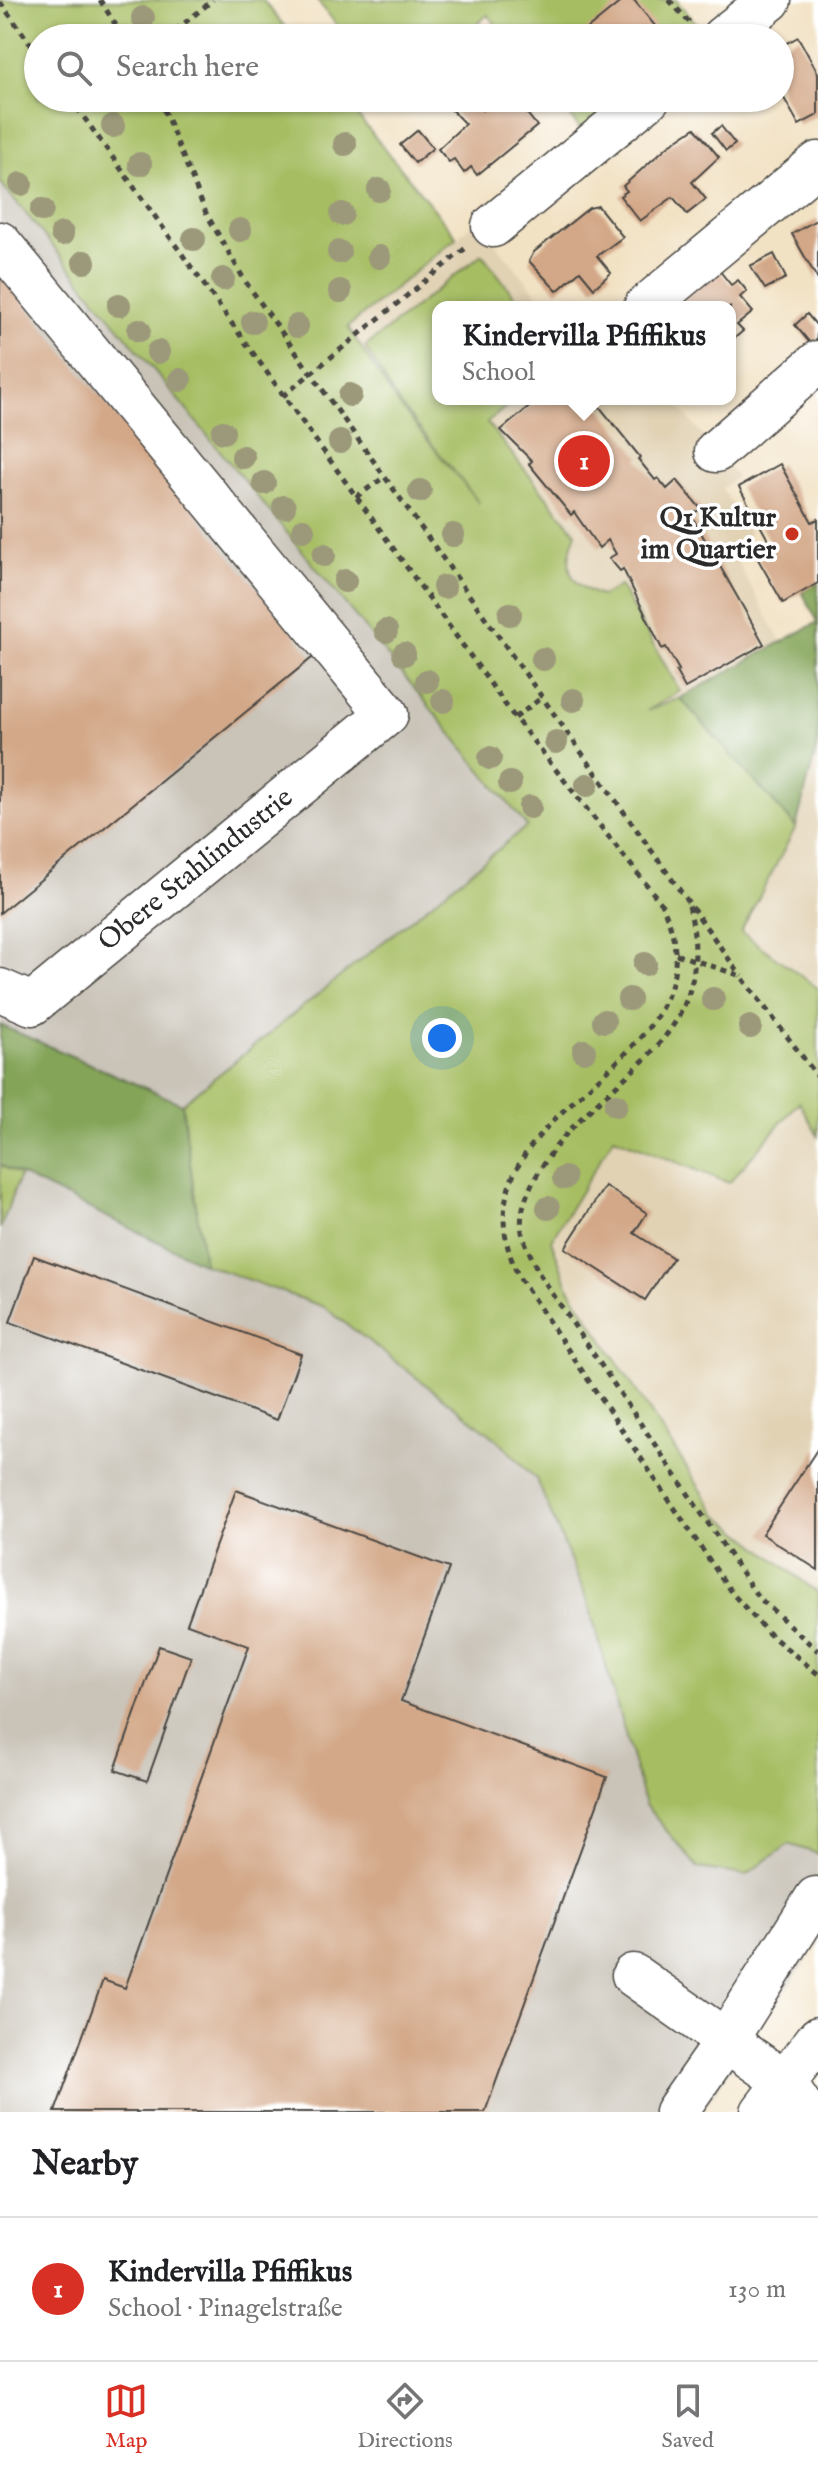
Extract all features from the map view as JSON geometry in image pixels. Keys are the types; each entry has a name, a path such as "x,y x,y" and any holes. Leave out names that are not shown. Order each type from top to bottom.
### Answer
{"street":[{"path":"725,24 770,0"},
{"path":"493,226 632,112"},
{"path":"652,301 818,163"},
{"name":"Obere Stahlindustrie","path":"0,243 387,714 32,1004 0,990"},
{"path":"716,451 818,362"},
{"path":"676,2112 727,2039 816,1898"},
{"path":"633,1975 727,2039 796,2103 818,2038"}],"path":[{"path":"100,0 115,24"},
{"path":"183,24 213,0"},
{"path":"669,0 697,24"},
{"path":"0,2 24,35"},
{"path":"79,112 515,718 661,903 673,928 676,975 670,996 657,1020 556,1115 516,1173 505,1212 507,1253 519,1277 731,1592 768,1633 818,1674"},
{"path":"165,112 224,248 309,375 741,976 818,1077"},
{"path":"283,396 493,226"},
{"path":"356,497 383,478"},
{"path":"515,718 541,698"},
{"path":"687,901 695,933 696,958 684,1011 669,1034 577,1120 540,1169 525,1196 522,1232 538,1272 758,1597 818,1651"},
{"path":"676,954 696,958 741,976"}],"shaded area":[{"path":"0,182 527,826 182,1104 0,1025"},
{"path":"477,221 543,301 432,301 432,405 678,405 737,477 722,488 750,534 729,546 781,642 648,712 397,403 347,326"},
{"path":"818,743 818,985 744,933 796,827"},
{"path":"799,1102 818,1137 818,1593 717,1514 569,1288 551,1240 613,1137 729,1184"},
{"path":"20,1175 204,1264 324,1307 498,1440 537,1481 588,1602 645,1805 746,1875 789,1844 818,1854 818,1944 701,2112 0,2112 0,1229"}],"green space":[{"path":"0,0 263,0 283,24 24,24 24,112 354,112 457,237 348,327 397,403 479,503 398,402 365,347 482,254 518,301 432,301 432,405 508,405 487,423 576,533 569,563 574,579 601,596 620,586 680,691 647,711 680,698 796,827 741,932 818,988 818,1136 799,1102 729,1183 614,1137 551,1240 569,1288 717,1514 818,1593 818,1854 789,1844 746,1875 698,1868 645,1805 588,1602 537,1480 498,1440 324,1307 204,1264 182,1104 527,826 0,182"},
{"path":"317,0 676,0 697,24 495,24 488,15 477,24 336,24"},
{"path":"566,112 613,112 585,135"},
{"path":"818,583 818,622 802,592"},
{"path":"818,622 818,743 796,827 680,698"},
{"path":"0,1025 182,1104 204,1264 0,1165"},
{"path":"0,1165 20,1175 0,1229"}],"building":[{"path":"623,0 634,0 654,24 593,24"},
{"path":"798,37 818,73 818,115 799,125 792,112 794,39"},
{"path":"454,112 526,112 537,126 477,175 471,167 464,173 454,159 449,162 438,149 465,124"},
{"path":"721,126 735,144 726,151 712,133"},
{"path":"695,128 719,157 692,182 706,199 687,214 673,197 640,221 620,196 627,191 623,186 668,146"},
{"path":"418,130 433,148 415,163 400,145"},
{"path":"598,206 623,237 597,256 611,273 594,288 580,271 557,291 529,261 534,252 589,208"},
{"path":"818,219 818,280 792,234"},
{"path":"774,254 786,278 765,289 750,266"},
{"path":"719,270 731,285 738,280 747,291 740,297 753,312 737,325 743,331 736,337 736,301 681,301"},
{"path":"0,274 313,657 0,913"},
{"path":"807,314 818,327 815,349 795,325"},
{"path":"532,405 593,405 596,409 599,406 655,480 658,478 667,489 677,480 701,509 691,515 764,644 685,688 676,672 679,670 666,647 662,649 623,569 620,571 609,558 616,554 608,540 599,548 574,512 571,515 529,464 532,461 501,430"},
{"name":"Q1 Kultur im Quartier","path":"780,464 812,522 818,519 818,583 783,603 755,554 771,545 739,487"},
{"path":"605,1186 647,1213 634,1233 673,1258 645,1300 565,1248"},
{"path":"34,1256 301,1354 277,1420 10,1322"},
{"path":"818,1448 818,1570 762,1534"},
{"path":"236,1490 449,1568 401,1701 607,1777 485,2112 55,2112 103,1980 125,1988 249,1646 187,1624"},
{"path":"159,1646 191,1657 147,1781 115,1770"}],"place":[{"name":"Kindervilla Pfiffikus","path":"584,461"},
{"name":"Q1 Kultur im Quartier","path":"792,534"}]}
